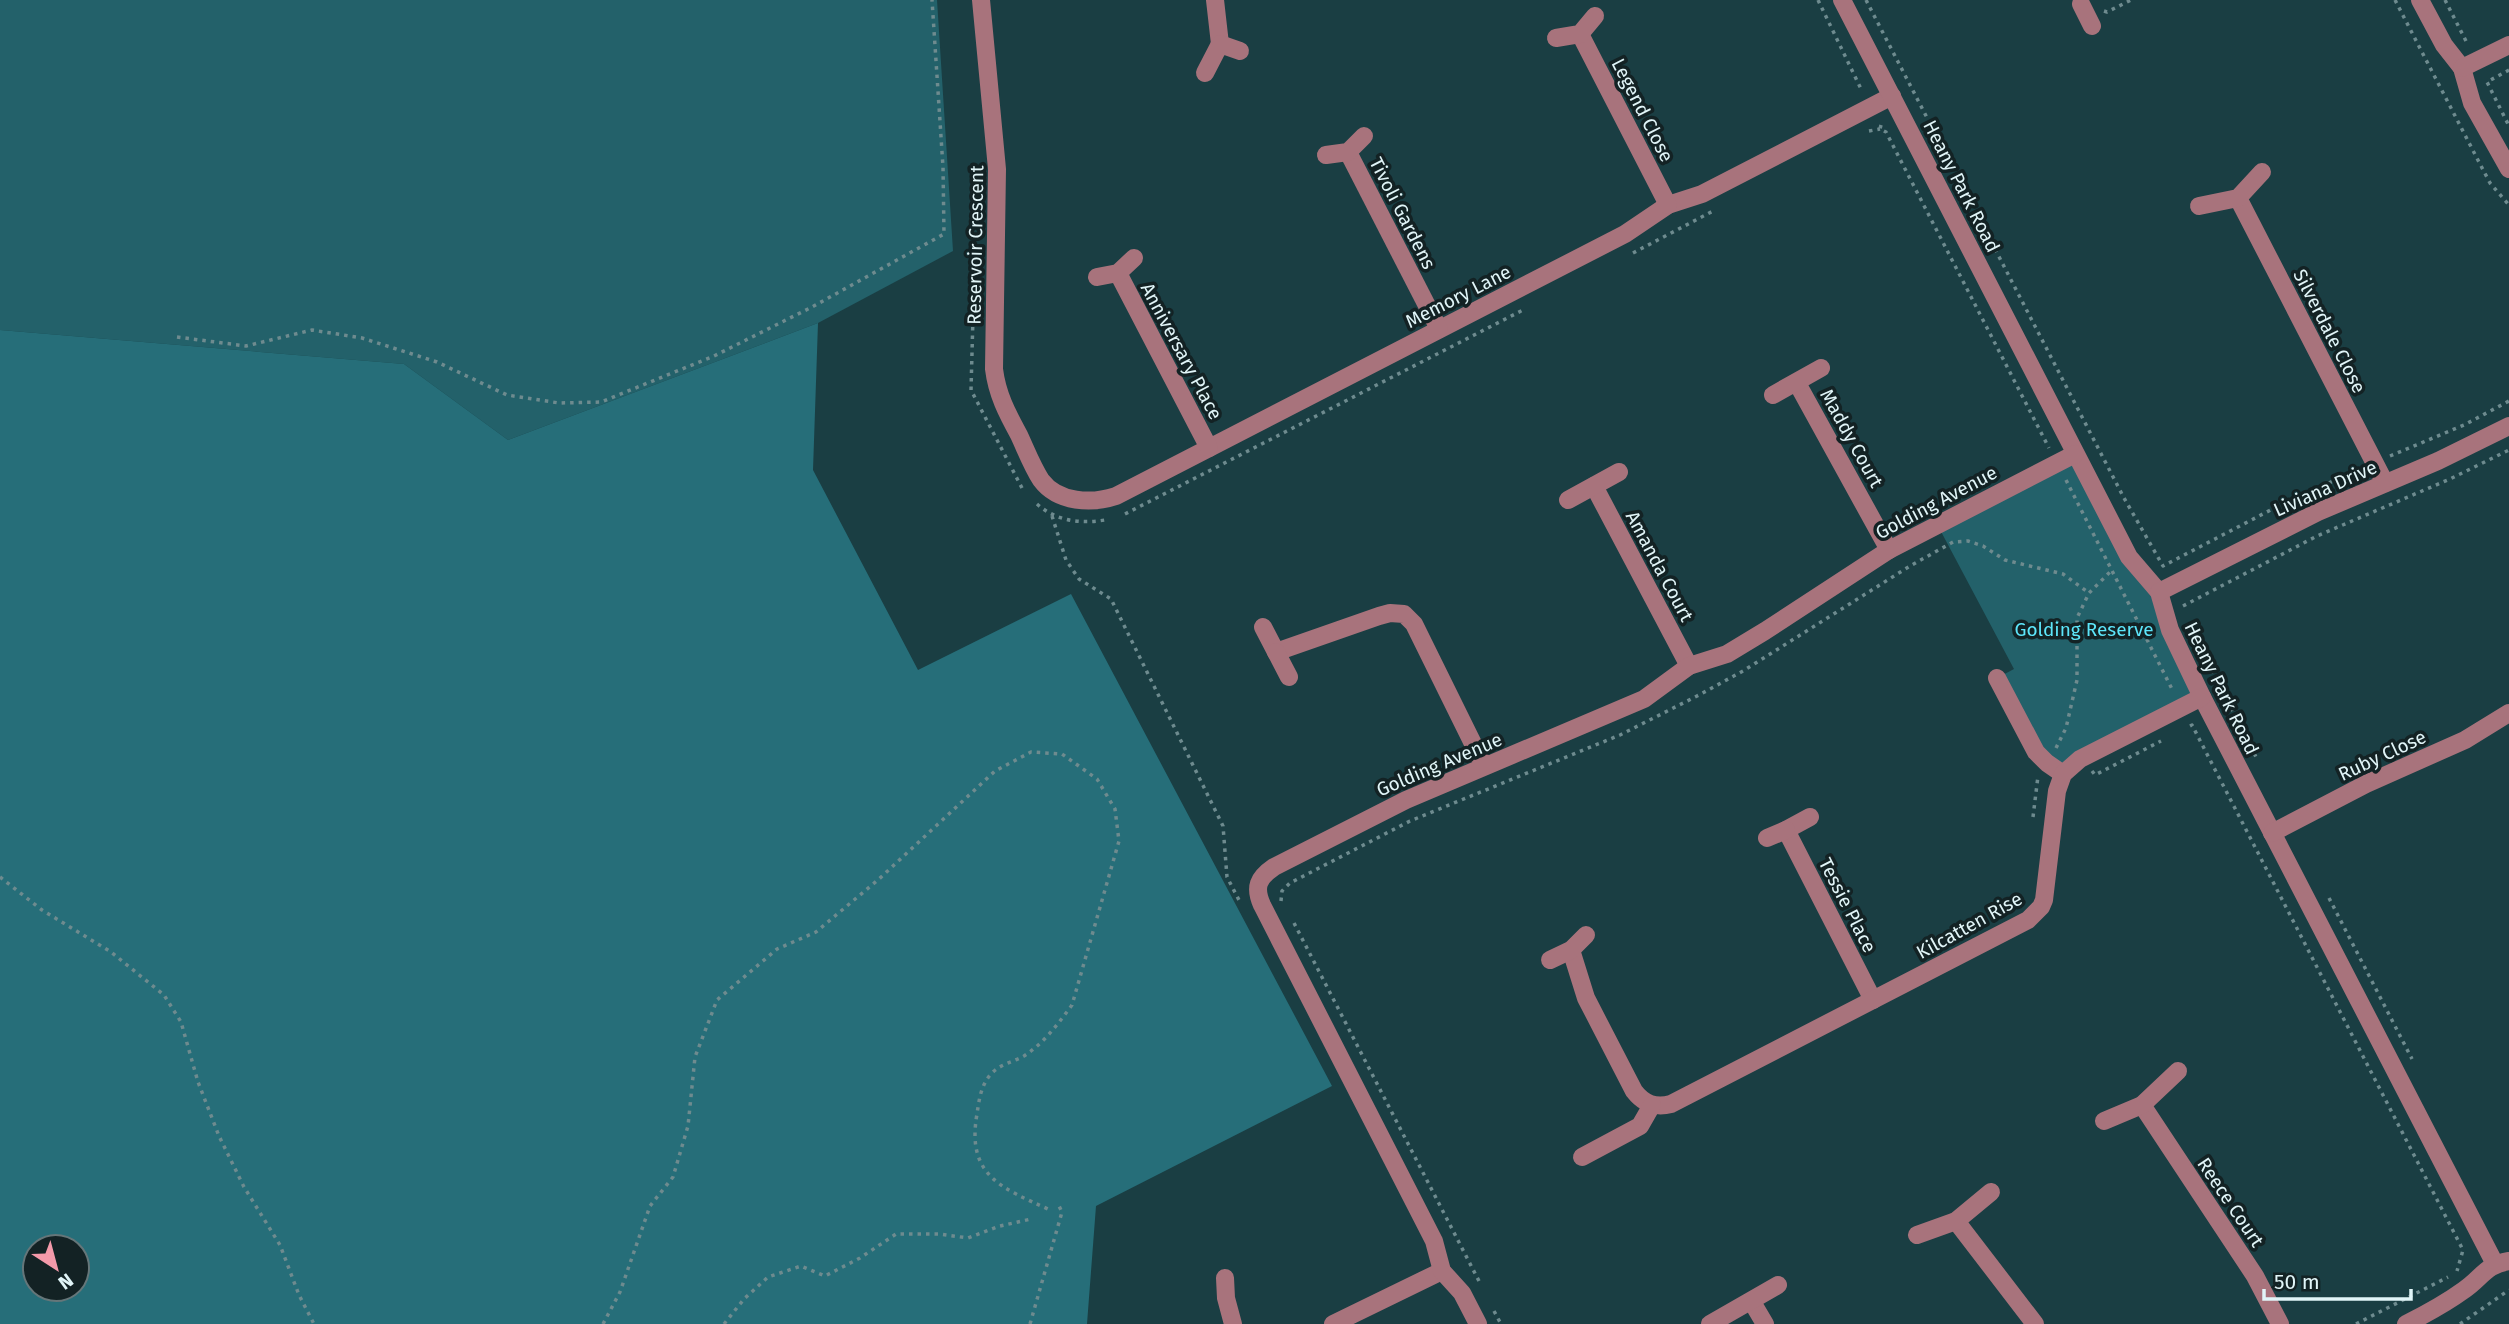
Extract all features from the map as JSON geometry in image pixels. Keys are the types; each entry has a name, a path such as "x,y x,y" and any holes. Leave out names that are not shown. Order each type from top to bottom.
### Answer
{"street":[{"name":"Reservoir Crescent","path":"981,0 997,169 994,369 1000,397 1042,480"},
{"path":"1205,73 1220,44 1215,0"},
{"name":"Heany Park Road","path":"1842,0 2129,557 2159,592 2170,630 2202,697 2502,1262 2484,1270 2478,1280 2463,1292 2417,1322"},
{"path":"2420,0 2444,45 2462,68 2472,103 2509,169"},
{"path":"1556,38 1580,34 1595,16"},
{"name":"Legend Close","path":"1580,34 1668,205"},
{"path":"1220,44 1240,51"},
{"path":"2462,68 2509,44"},
{"name":"Memory Lane","path":"1042,480 1049,488 1066,497 1085,501 1105,500 1625,234 1668,205 1702,194 1892,96"},
{"name":"Tivoli Gardens","path":"1325,155 1349,152 1364,136"},
{"name":"Tivoli Gardens","path":"1349,152 1439,330"},
{"path":"2199,206 2238,198 2262,172"},
{"name":"Silverdale Close","path":"2238,198 2385,483"},
{"name":"Anniversary Place","path":"1097,277 1118,273 1134,258"},
{"name":"Anniversary Place","path":"1118,273 1209,448"},
{"name":"Maddy Court","path":"1773,396 1821,368"},
{"name":"Maddy Court","path":"1797,383 1889,550"},
{"name":"Liviana Drive","path":"2159,592 2297,522 2438,461 2509,426"},
{"name":"Golding Avenue","path":"1478,1324 1462,1293 1442,1271 1434,1241 1262,905 1257,892 1261,877 1274,867 1332,836 1406,800 1634,704 1659,690 1689,666 1727,654 1889,550 2076,454"},
{"path":"1568,500 1619,472"},
{"name":"Amanda Court","path":"1594,486 1689,666"},
{"path":"1276,652 1379,616 1390,613 1404,614 1414,624 1484,766"},
{"path":"1263,627 1289,677"},
{"path":"1997,678 2036,752 2063,774 2080,759 2202,697"},
{"name":"Ruby Close","path":"2272,833 2366,784 2465,740 2509,713"},
{"name":"Kilcatten Rise","path":"1652,1105 1671,1104 2020,925 2041,907 2046,891 2057,792 2063,774"},
{"path":"1767,838 1810,817"},
{"name":"Tessie Place","path":"1786,830 1873,1000"},
{"path":"1550,960 1571,950 1586,935"},
{"path":"1571,950 1587,998 1634,1091 1652,1105 1640,1126 1582,1157"},
{"path":"2104,1121 2142,1105 2178,1071"},
{"name":"Reece Court","path":"2142,1105 2255,1276 2280,1324"},
{"path":"1917,1235 1956,1221 1991,1192"},
{"path":"1956,1221 2035,1324"},
{"path":"1333,1324 1442,1271"},
{"path":"1225,1278 1226,1298 1233,1324"},
{"path":"1710,1324 1778,1285"},
{"path":"1752,1302 1765,1324"}],"path":[{"path":"177,337 246,346 312,330 362,338 437,362 507,395 559,403 601,402 714,356 812,307 944,234 943,167 932,0"},
{"path":"1818,0 1863,91"},
{"path":"1867,0 2124,498 2163,566 2284,503 2360,470"},
{"path":"2085,9 2096,8 2107,12 2131,0"},
{"path":"2395,0 2490,183 2509,205"},
{"path":"2445,0 2469,46"},
{"path":"2509,70 2487,82 2509,126"},
{"path":"1881,125 1880,129 1886,132 2049,448"},
{"path":"2388,457 2463,425 2509,401"},
{"path":"2185,617 2183,606 2317,536 2450,479 2509,450"},
{"path":"2066,480 2173,691"},
{"path":"1052,516 1066,560 1079,579 1111,599 1223,826 1227,877 1245,912"},
{"path":"1283,908 1282,891 1300,877 1410,821 1620,735 1710,689 1953,542 1968,541 1983,546 2005,560 2063,574 2090,593"},
{"path":"2054,754 2066,728 2077,680 2077,618 2090,593 2112,570"},
{"path":"2209,665 2258,761"},
{"path":"2192,725 2463,1250 2456,1272 2357,1324"},
{"path":"603,1324 620,1292 650,1206 673,1177 688,1126 695,1057 717,1000 777,949 816,932 879,879 995,771 1031,752 1062,754 1097,779 1115,809 1119,841 1072,1005 1034,1049 991,1074 981,1089 977,1151 981,1165 991,1178 1050,1210"},
{"path":"2033,823 2036,784 2041,772"},
{"path":"0,877 42,910 111,952 164,995 181,1022 198,1082 219,1136 244,1187 280,1245 299,1295 314,1324"},
{"path":"1289,916 1482,1288"},
{"path":"1030,1324 1062,1212 1059,1206"},
{"path":"724,1324 744,1299 768,1277 801,1266 825,1276 860,1258 896,1234 939,1234 968,1238 1000,1226 1031,1219"},
{"path":"2460,1324 2509,1290"},
{"path":"1488,1300 1501,1324"}],"green space":[{"path":"0,0 937,0 953,251 818,323 508,440 404,364 0,330"},
{"name":"Golding Reserve","path":"2075,454 2136,566 2202,697 2069,766 2047,763 1997,678 2014,669 1937,524"}],"shaded area":[{"path":"818,323 813,470 918,670 1071,594 1332,1086 1096,1206 1087,1324 0,1324 0,330 404,364 508,440"}]}
